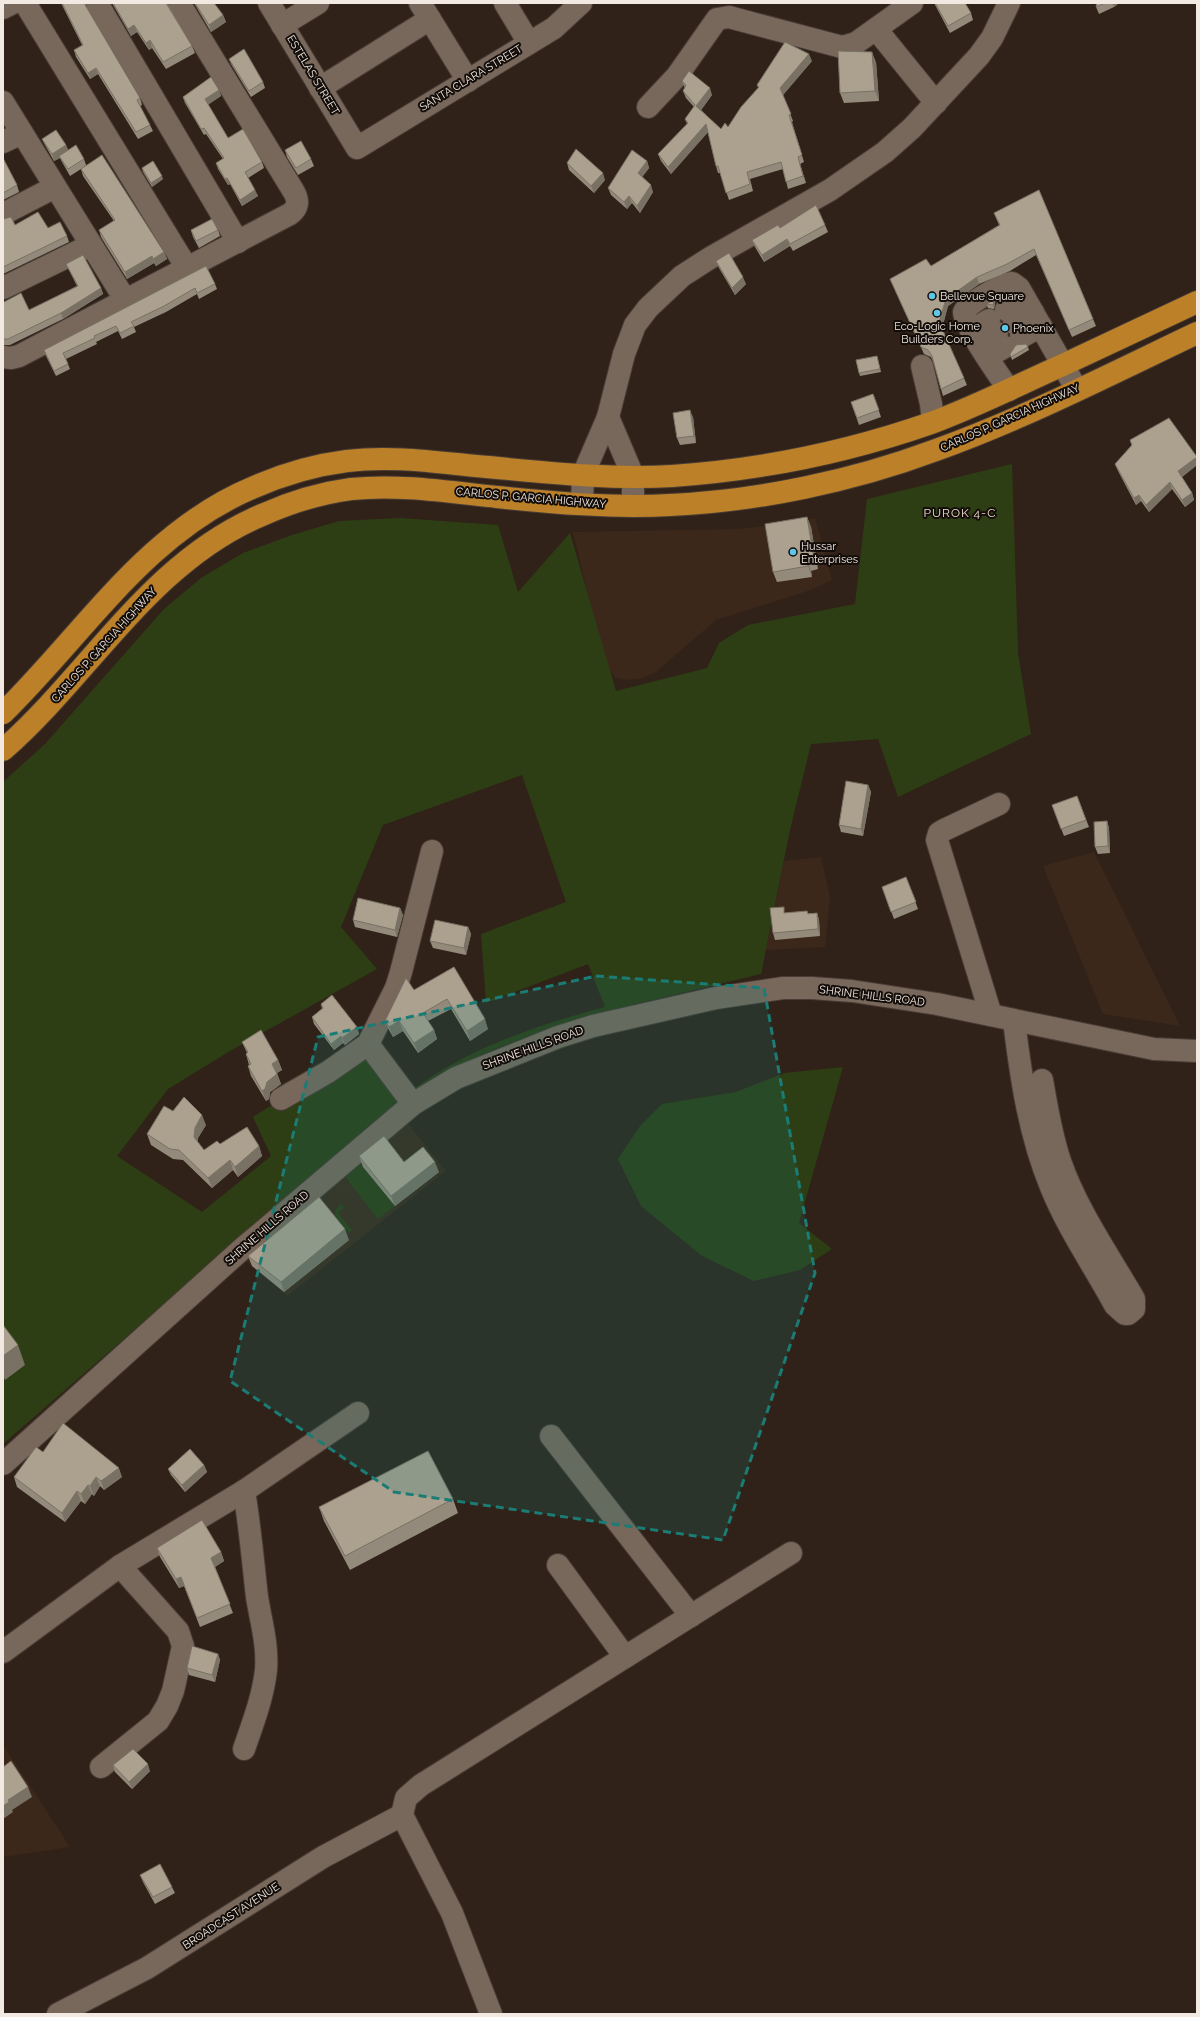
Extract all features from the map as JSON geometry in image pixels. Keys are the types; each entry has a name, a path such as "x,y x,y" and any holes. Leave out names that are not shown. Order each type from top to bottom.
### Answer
{"highway":[{"path":"3,713 34,683 105,600 145,558 215,507 250,488 310,469 346,461 381,459 421,460 583,475 633,476 668,476 759,466 858,445 933,422 1009,390 1197,302"},
{"name":"CARLOS P. GARCIA HIGHWAY","path":"3,750 51,704 122,621 160,582 195,554 227,532 260,515 288,505 350,490 381,488 420,489 582,504 633,505 669,505 725,500 763,494 864,473 912,459 986,431 1197,334"}],"street":[{"path":"3,8 13,3"},
{"path":"25,3 187,268"},
{"path":"97,3 238,242"},
{"path":"3,357 10,358 19,356 238,242 295,210 297,198 178,3"},
{"name":"ESTELAS STREET","path":"268,3 356,148"},
{"path":"282,25 318,3"},
{"path":"505,3 529,43"},
{"name":"SANTA CLARA STREET","path":"356,148 561,23 581,3"},
{"path":"648,107 665,90 689,60 713,23 723,17 842,47 856,43 912,3"},
{"path":"582,504 583,475 608,417 624,354 635,325 648,308 662,293 682,276 710,258 830,190 860,170 896,142 936,104 984,50 1003,18 1009,3"},
{"path":"320,88 425,11 468,81"},
{"path":"876,29 936,104"},
{"path":"3,102 13,137 56,187 126,301"},
{"path":"3,214 56,187"},
{"path":"3,288 92,245"},
{"path":"997,333 966,320 964,312 968,306 980,298 1004,284 1012,283 1019,288 1077,390"},
{"path":"997,333 1033,312"},
{"path":"997,333 1033,312"},
{"path":"997,333 1009,390"},
{"path":"922,366 931,404 933,422"},
{"path":"608,417 633,476 633,505"},
{"path":"991,1015 937,840 939,833 944,830 999,804"},
{"path":"281,1100 328,1072 368,1044 396,988 432,851"},
{"name":"SHRINE HILLS ROAD","path":"3,1464 242,1249 339,1173 413,1104 456,1078 558,1037 639,1015 756,991 783,988 852,991 891,996 1140,1046 1197,1051"},
{"path":"1014,1021 1030,1120 1051,1187 1066,1220 1115,1305 1124,1314 1128,1314 1134,1309 1134,1299 1086,1217 1061,1162 1052,1137 1042,1080"},
{"path":"368,1044 413,1104"},
{"path":"3,1652 120,1566 244,1491 358,1413"},
{"path":"550,1436 691,1616"},
{"path":"244,1491 250,1528 258,1600 266,1643 266,1670 260,1704 244,1749"},
{"path":"492,2014 452,1913 402,1815 406,1798 421,1785 791,1553"},
{"path":"558,1565 625,1657"},
{"path":"101,1768 148,1731 158,1721 167,1706 173,1691 183,1646 178,1631 120,1566"},
{"name":"BROADCAST AVENUE","path":"58,2014 147,1968 323,1857 402,1815"}],"highlighted area":[{"path":"596,976 764,988 815,1273 723,1540 394,1492 230,1381 318,1037"}],"shaded area":[{"path":"815,518 832,580 811,590 716,620 656,672 643,678 628,680 616,678 605,666 573,532 739,529"},
{"path":"1094,852 1180,1026 1103,1014 1043,866"},
{"path":"821,857 830,897 825,947 766,950 784,861"},
{"path":"405,1120 446,1171 287,1296 245,1260"},
{"path":"3,1745 17,1766 70,1847 3,1857"}],"green space":[{"path":"1012,464 1018,653 1031,734 898,797 878,739 811,744 790,830 761,974 589,1015 494,1049 442,1075 398,1105 156,1311 3,1444 3,782 45,744 164,609 201,578 243,553 292,535 339,521 400,518 498,525 518,592 570,533 616,691 707,668 719,643 748,625 855,604 867,499","holes":["522,775 566,902 481,934 486,1003 588,964 605,1007 565,1018 486,1047 443,1069 406,1094 368,1044 253,1117 271,1156 202,1212 117,1156 168,1089 230,1051 377,969 341,927 383,825"]},
{"path":"843,1067 799,1223 832,1249 800,1270 754,1281 702,1256 641,1206 618,1159 640,1126 662,1104 736,1092 784,1073"},
{"path":"358,1161 395,1206 378,1219 343,1174"},
{"path":"341,1204 344,1208 338,1213 352,1230 349,1233 335,1215 336,1209"}],"building":[{"path":"62,3 84,3 140,98 137,100 150,125 136,132 96,68 88,73 74,50 83,45"},
{"path":"113,3 166,3 192,46 163,62 150,40 146,43 134,25 128,29"},
{"path":"195,3 214,3 223,15 209,25"},
{"path":"935,3 965,3 971,13 948,26"},
{"path":"1097,3 1105,3 1096,7"},
{"path":"785,42 809,54 780,88 791,114 789,115 802,155 798,157 803,176 786,182 781,162 747,172 750,184 726,193 718,166 716,166 706,124 668,167 658,154 688,123 685,119 695,105 683,91 686,85 682,81 689,71 710,88 696,106 721,129 725,123 728,127 741,107 759,87 757,85"},
{"path":"244,49 263,82 249,91 229,59"},
{"path":"838,51 872,52 875,91 840,93"},
{"path":"211,77 219,90 205,99 228,138 243,129 262,162 245,172 255,190 240,200 216,163 224,158 204,128 201,129 183,97"},
{"path":"56,130 66,145 52,154 42,139"},
{"path":"301,141 311,159 296,168 285,150"},
{"path":"76,145 84,159 68,169 59,156"},
{"path":"576,149 603,173 591,186 567,163"},
{"path":"632,150 647,161 638,173 651,185 637,206 629,196 624,202 608,188"},
{"path":"102,155 164,252 153,259 152,256 125,272 99,230 115,220 81,169"},
{"path":"3,158 17,185 3,193"},
{"path":"153,161 162,176 151,183 142,168"},
{"name":"Bellevue Square","path":"1039,190 1093,319 1069,330 1034,249 1007,264 977,277 946,299 939,322 964,378 941,389 932,356 928,350 921,347 890,279 926,259 931,266 1000,225 994,213"},
{"path":"816,205 825,225 790,244 787,239 762,255 752,240 778,225 780,228"},
{"path":"38,212 48,228 60,222 67,236 3,267 3,219 11,217 15,225"},
{"path":"212,219 218,230 196,241 191,230"},
{"path":"729,253 743,277 732,288 716,261"},
{"path":"83,255 101,288 61,313 8,339 3,339 3,300 4,302 21,293 29,310 78,286 66,264"},
{"path":"206,266 215,284 197,293 195,288 164,306 131,322 134,326 120,333 116,326 94,336 95,338 63,353 68,364 54,371 44,350"},
{"path":"994,300 993,305 987,304"},
{"path":"1026,344 1028,347 1011,357 1010,354 1016,345"},
{"path":"877,356 880,369 859,373 856,360"},
{"path":"873,394 879,410 857,418 851,402"},
{"path":"690,410 694,436 677,438 673,413"},
{"path":"1169,418 1197,457 1178,471 1192,493 1182,500 1170,482 1146,505 1139,495 1134,498 1115,464 1132,445 1130,440"},
{"name":"Hussar Enterprises","path":"807,517 814,559 807,560 808,566 773,572 765,524"},
{"path":"846,781 868,785 861,829 839,825"},
{"path":"1077,796 1086,820 1061,829 1052,805"},
{"path":"1107,821 1108,846 1095,847 1094,822"},
{"path":"906,877 916,902 891,912 882,887"},
{"path":"358,898 400,908 395,930 353,920"},
{"path":"784,907 784,913 807,911 808,914 817,913 818,929 773,933 770,908"},
{"path":"435,920 468,927 464,948 430,941"},
{"path":"454,967 485,1019 467,1031 447,999 423,1013 434,1030 414,1043 399,1021 389,1027 385,1021 406,978 414,990"},
{"path":"332,995 357,1027 342,1038 341,1036 331,1044 312,1017 323,1008 321,1004"},
{"path":"261,1030 278,1060 272,1064 277,1074 267,1082 265,1089 262,1091 248,1066 251,1064 246,1054 248,1052 242,1042"},
{"path":"184,1097 202,1115 195,1128 194,1137 204,1150 217,1141 220,1144 247,1127 259,1146 235,1167 230,1160 208,1178 179,1150 170,1149 147,1134 164,1106 173,1111"},
{"path":"384,1136 404,1162 423,1147 435,1162 391,1196 359,1156"},
{"path":"319,1197 345,1229 281,1282 248,1256"},
{"path":"3,1325 18,1345 3,1356"},
{"path":"63,1423 119,1468 101,1481 96,1477 90,1486 88,1485 81,1494 77,1491 62,1513 14,1477 36,1447 43,1452"},
{"path":"190,1449 204,1465 182,1485 168,1469"},
{"path":"428,1451 453,1499 345,1556 319,1507"},
{"path":"202,1520 221,1552 211,1558 230,1604 197,1618 181,1577 176,1579 157,1548"},
{"path":"192,1646 218,1654 212,1675 187,1668"},
{"path":"133,1749 148,1764 129,1782 113,1765"},
{"path":"11,1761 28,1787 8,1800 9,1802 3,1806 3,1767"},
{"path":"160,1864 172,1887 153,1897 140,1875"}],"place":[{"name":"Bellevue Square","path":"932,296"},
{"name":"Eco-Logic Home Builders Corp.","path":"937,313"},
{"name":"Phoenix","path":"1005,328"},
{"name":"Hussar Enterprises","path":"793,552"}],"district":[{"name":"PUROK 4-C","path":"960,513"}]}
